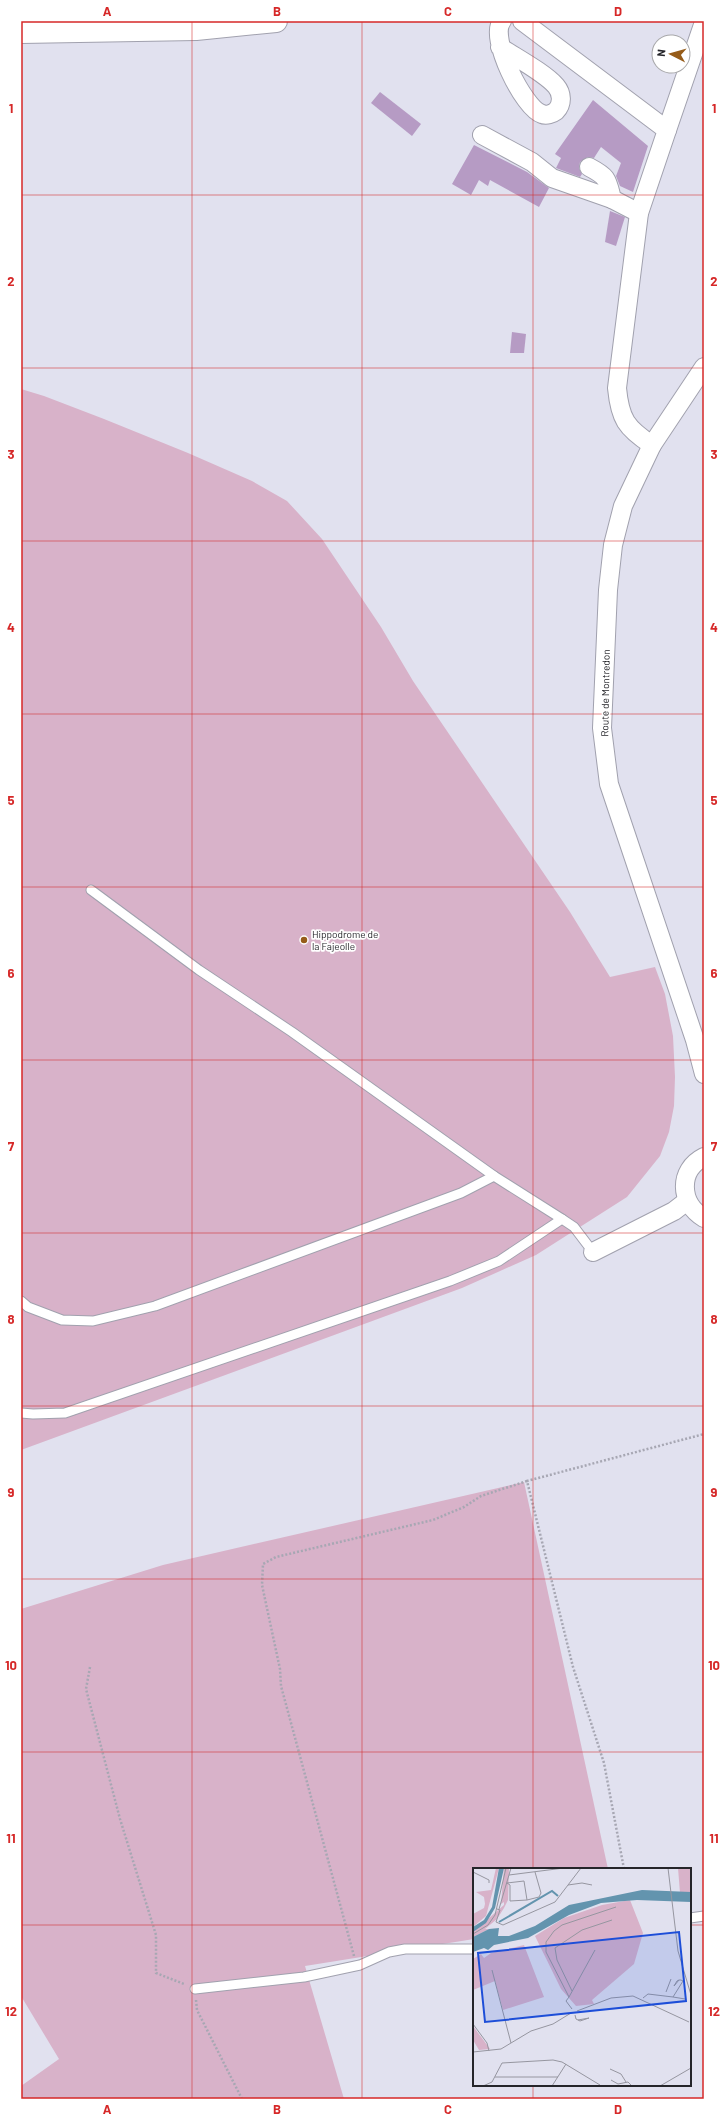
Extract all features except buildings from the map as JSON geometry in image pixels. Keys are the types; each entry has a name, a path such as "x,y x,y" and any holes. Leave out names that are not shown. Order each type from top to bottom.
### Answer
{"main road":[{"path":"21,32 196,29 276,21"}],"street":[{"path":"500,47 498,31 502,21"},
{"path":"522,21 667,130"},
{"path":"652,445 634,434 625,423 619,407 617,388 639,213 704,22"},
{"path":"482,135 532,162 552,178 612,199 639,213"},
{"path":"589,167 604,174 608,182 612,199"},
{"name":"Route de Montredon","path":"704,367 652,445 623,506 612,545 608,590 602,728 609,784 695,1040 704,1074"},
{"path":"704,1157 696,1161 686,1176 684,1185 687,1201 698,1214 704,1218"},
{"path":"593,1252 674,1211 687,1201"}],"lane":[{"path":"91,890 199,970 292,1032 494,1176 574,1227 593,1252"},
{"path":"21,1301 28,1307 62,1320 93,1322 155,1306 461,1193 494,1176"},
{"path":"21,1412 33,1414 72,1411 450,1281 499,1261 562,1219"},
{"path":"691,1918 704,1916"},
{"path":"195,1989 304,1977 360,1965 388,1952 405,1949 473,1949"}],"path":[{"path":"360,1965 352,1953 308,1781 281,1686 280,1669 262,1585 263,1564 276,1557 433,1520 464,1507 481,1496 527,1480 704,1434"},
{"path":"527,1480 573,1667 604,1763 624,1868"},
{"path":"90,1667 86,1689 120,1819 141,1880 156,1935 156,1973 195,1989 197,2010 242,2099"}],"shaded area":[{"name":"Hippodrome de la Fajeolle","path":"21,389 44,396 188,453 252,481 287,501 322,539 381,627 413,681 570,912 610,977 655,967 665,994 673,1036 675,1077 674,1106 669,1132 660,1156 627,1197 536,1255 462,1288 21,1450"},
{"path":"524,1482 608,1868 473,1868 473,1939 305,1966 344,2099 21,2099 21,2086 59,2059 21,1996 21,1609 163,1565"}],"place":[{"name":"Hippodrome de la Fajeolle","path":"304,940"}]}
